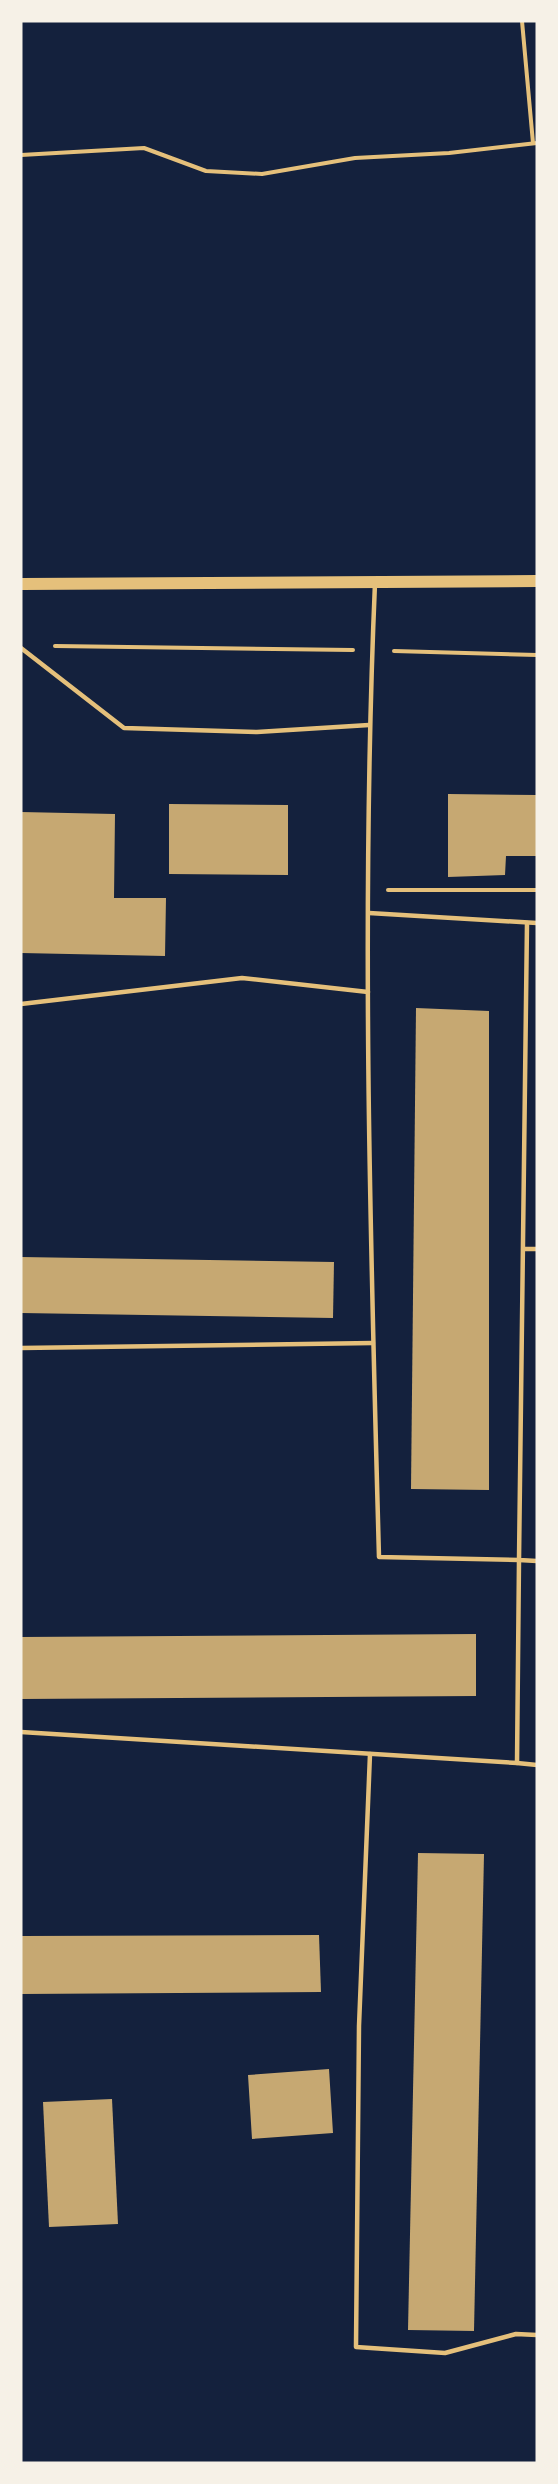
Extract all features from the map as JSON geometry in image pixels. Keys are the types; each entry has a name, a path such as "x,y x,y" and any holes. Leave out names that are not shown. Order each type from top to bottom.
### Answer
{"main road":[{"path":"21,584 375,580 537,581"}],"lane":[{"path":"375,580 369,725 368,992 380,1557 537,1561"},
{"path":"21,648 124,728 257,732 369,725"},
{"path":"369,914 537,923"},
{"path":"518,1763 527,923"},
{"path":"21,1004 242,978 368,992"},
{"path":"524,1249 537,1250"},
{"path":"21,1348 374,1343"},
{"path":"21,1732 537,1765"},
{"path":"370,1754 359,2026 356,2347 445,2353 516,2334 537,2335"}],"path":[{"path":"21,155 144,148 206,171 262,174 355,158 449,153 535,143 522,21"},
{"path":"45,646 372,650 537,656"},
{"path":"369,890 537,890"}],"building":[{"path":"448,794 537,795 537,856 506,856 505,875 448,877"},
{"path":"169,804 288,805 288,875 169,874"},
{"path":"21,812 115,814 114,898 166,898 165,956 21,953"},
{"path":"416,1008 489,1011 489,1490 411,1489"},
{"path":"21,1257 334,1262 333,1318 21,1313"},
{"path":"476,1634 476,1696 21,1699 21,1637"},
{"path":"418,1853 484,1854 474,2331 408,2330"},
{"path":"319,1935 321,1992 21,1994 21,1936"},
{"path":"329,2069 333,2133 252,2139 248,2075"},
{"path":"112,2099 118,2224 49,2227 43,2102"}]}
